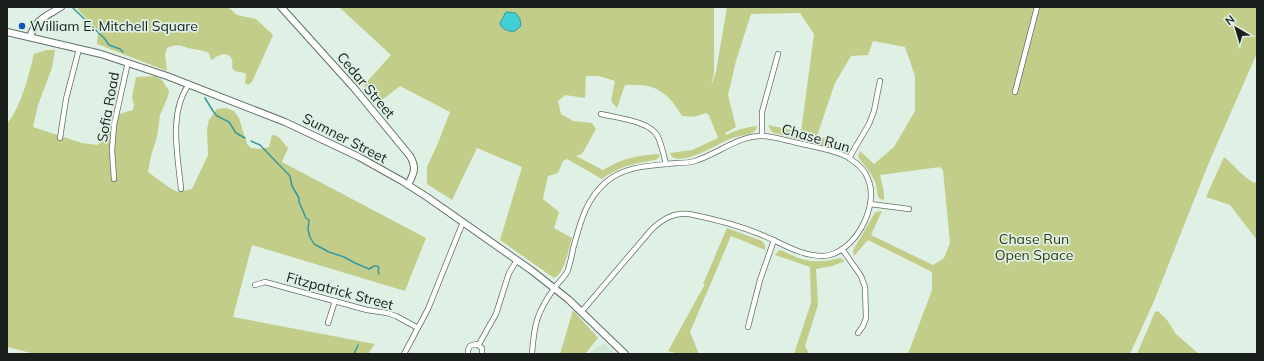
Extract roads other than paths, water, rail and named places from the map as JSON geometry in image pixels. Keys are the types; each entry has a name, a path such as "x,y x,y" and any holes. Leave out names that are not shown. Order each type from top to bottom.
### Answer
{"main road":[{"path":"30,36 37,22 61,7"},
{"name":"Cedar Street","path":"281,7 354,88 410,156 413,162 414,170 408,185"},
{"name":"Sumner Street","path":"7,32 30,36 128,62 189,84 303,130 364,160 408,185 463,222 555,288 582,311 625,354"}],"street":[{"path":"1015,92 1036,7"},
{"path":"60,138 66,99 79,49"},
{"path":"762,136 762,112 778,54"},
{"name":"Sofia Road","path":"114,179 112,150 114,125 128,62"},
{"path":"849,158 872,117 876,105 880,81"},
{"path":"182,189 176,120 182,96 189,84"},
{"path":"601,114 646,126 653,130 658,136 666,164"},
{"name":"Chase Run","path":"532,354 537,317 567,271 588,203 598,190 611,178 628,169 695,161 739,140 762,136 841,154 860,166 868,178 871,192 867,214 854,237 842,249 827,255 815,255 800,252 730,223 684,213 669,216 652,229 582,311"},
{"path":"870,204 908,209"},
{"path":"404,354 432,302 463,222"},
{"path":"748,327 760,280 774,240"},
{"path":"842,249 861,276 865,287 866,318 858,333"},
{"path":"478,344 496,314 509,273 517,260"},
{"name":"Fitzpatrick Street","path":"255,285 265,282 367,310 387,313 418,328"},
{"path":"328,324 335,301"},
{"path":"468,354 470,346 478,344"},
{"path":"478,344 482,348 482,354"}],"water":[{"path":"505,13 516,13 520,19 521,26 515,31 506,30 500,24"}],"waterway":[{"path":"73,8 105,39 109,45 120,49 123,52"},
{"path":"205,98 217,116 229,122 236,133 245,138"},
{"path":"251,141 260,145 290,176 292,186 299,198 299,202 306,218 309,220 308,230 314,244 369,269 377,266 379,268 379,274"},
{"path":"354,354 358,345"}],"place":[{"name":"William E. Mitchell Square","path":"22,26"}],"park label":[{"name":"Chase Run Open Space","path":"1034,248"}]}
